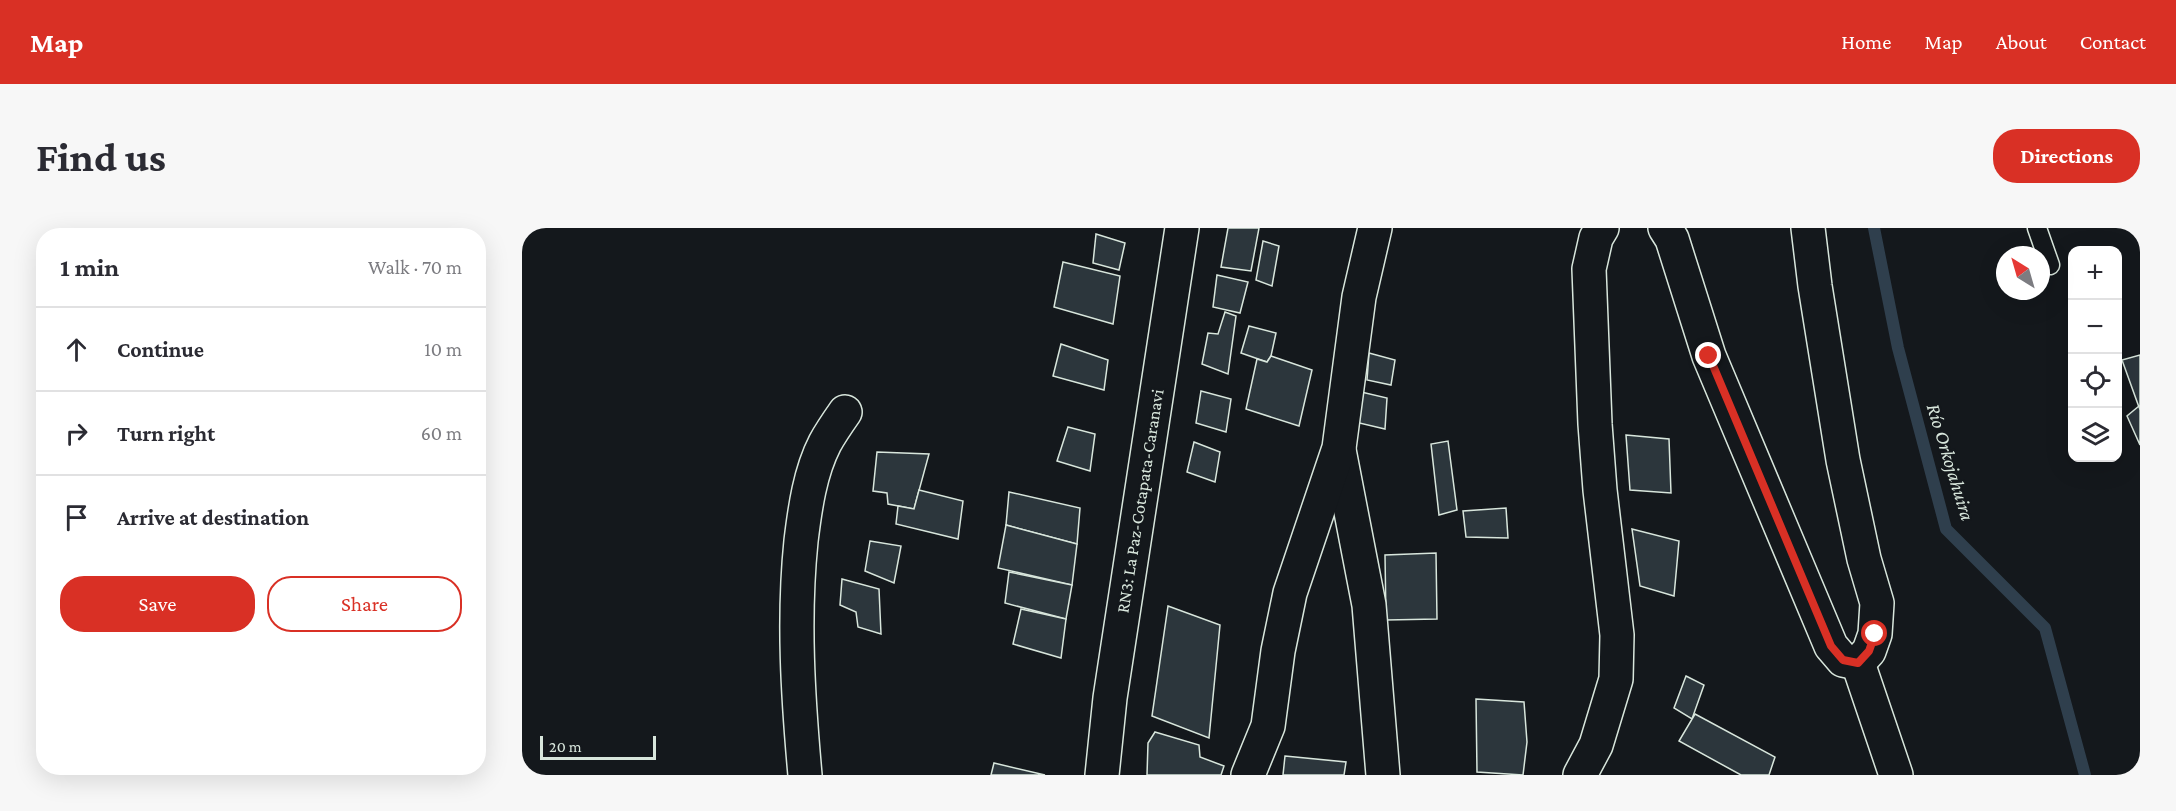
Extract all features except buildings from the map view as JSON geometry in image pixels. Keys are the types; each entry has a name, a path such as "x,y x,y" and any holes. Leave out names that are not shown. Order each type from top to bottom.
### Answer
{"main road":[{"name":"RN3: La Paz-Cotapata-Caranavi","path":"1102,775 1110,698 1182,228"},
{"path":"1248,775 1268,726 1278,651 1290,593 1339,448 1359,297 1375,228"},
{"path":"1580,775 1596,745 1616,679 1617,635 1600,490 1595,424 1589,269 1596,238 1602,228"},
{"path":"1665,228 1672,239 1709,356 1831,646 1843,660 1858,663"},
{"path":"1808,228 1843,460 1876,603 1875,634 1869,651 1858,663"},
{"path":"805,775 798,700 797,575 806,499 824,444 845,412"},
{"path":"1339,448 1369,605 1383,775"},
{"path":"1858,663 1896,775"}],"lane":[{"path":"2037,228 2043,246"}],"waterway":[{"name":"Río Orkojahuira","path":"1874,228 1898,348 1946,529 2045,628 2085,775"}],"route":[{"path":"1709,356 1831,646 1843,660 1858,663 1869,651 1875,634"}]}
